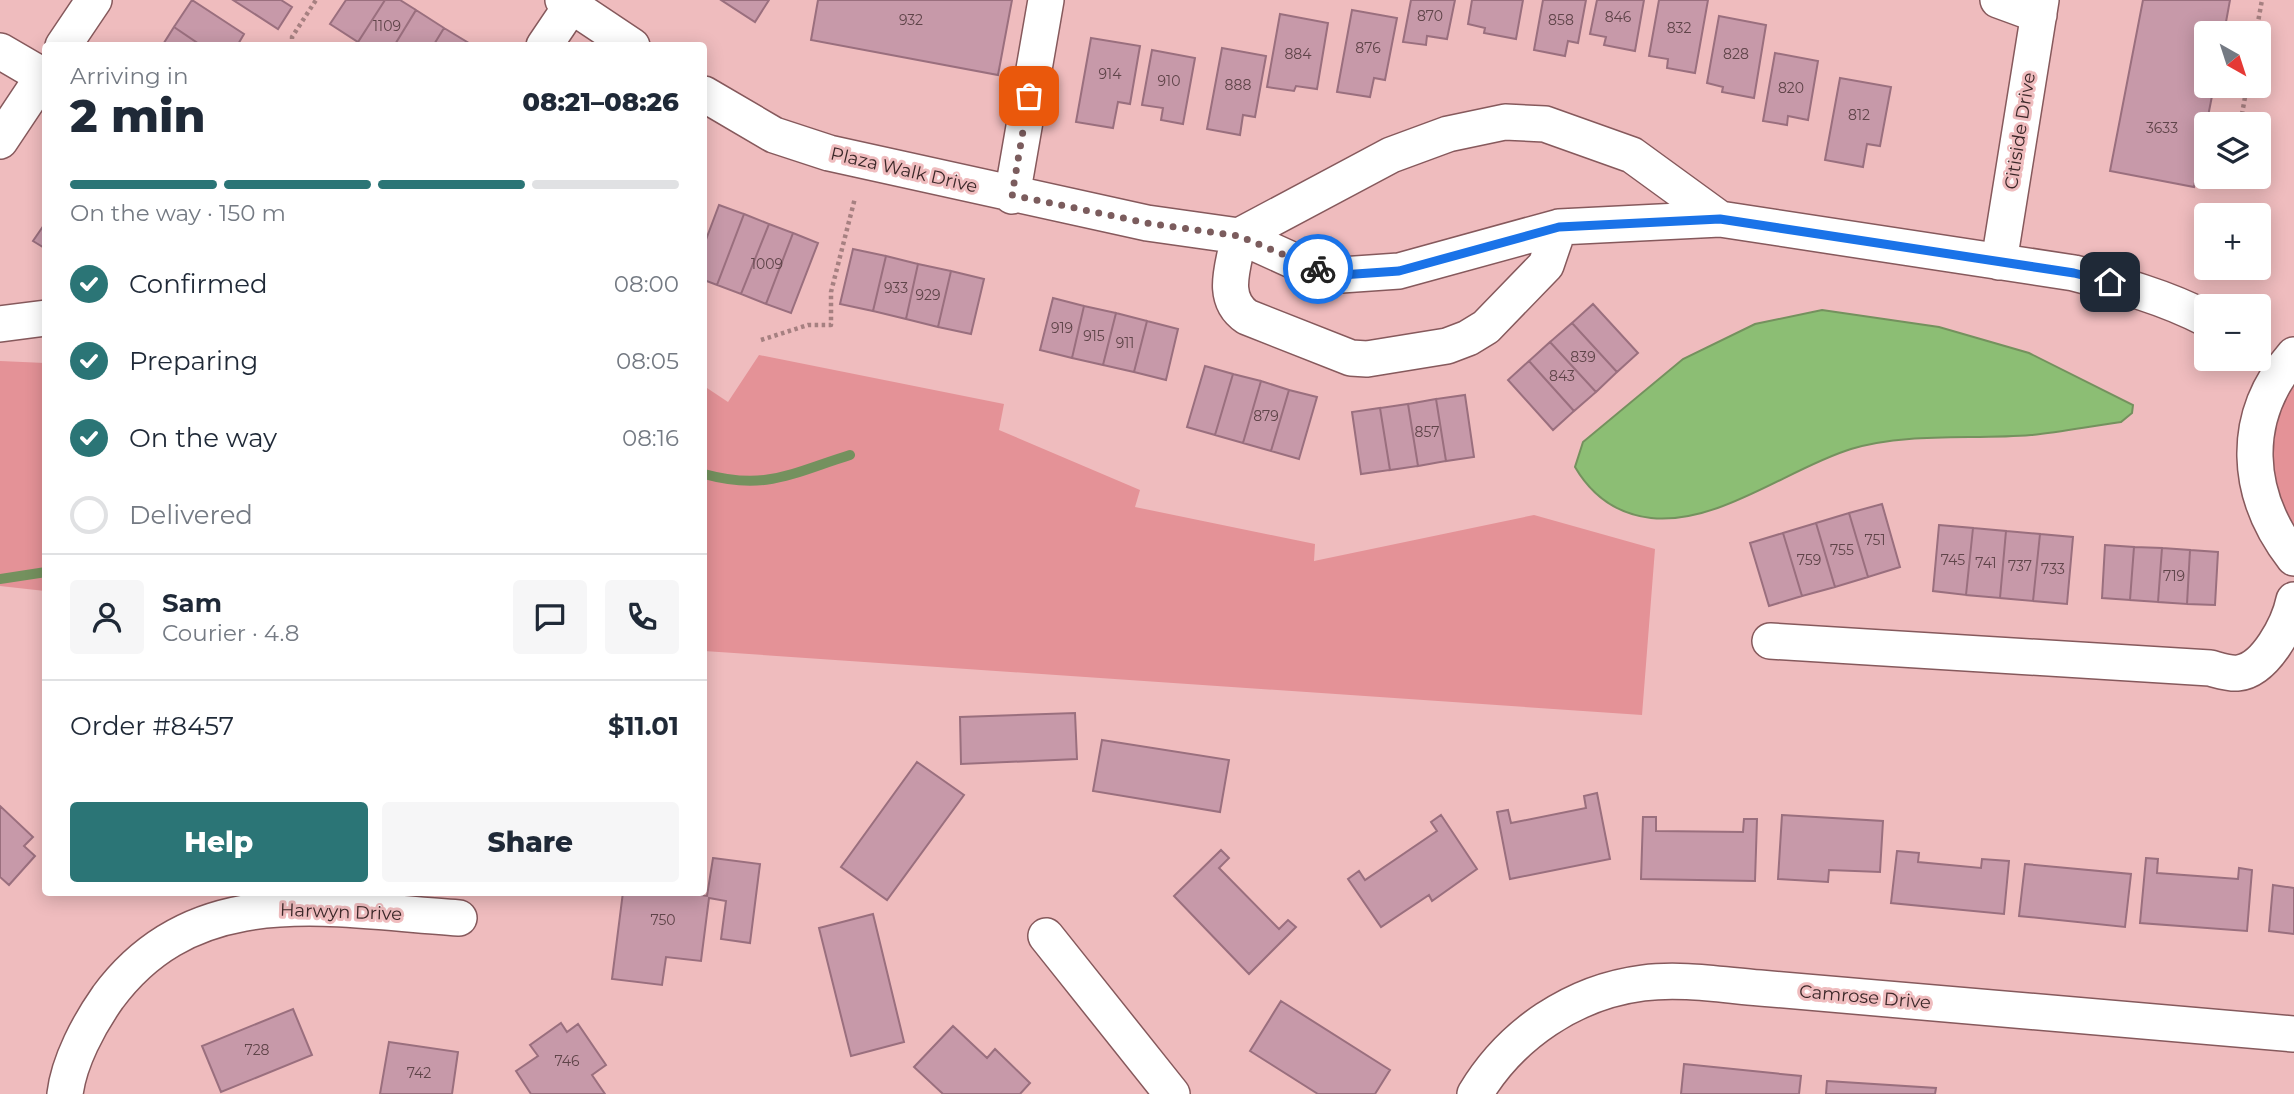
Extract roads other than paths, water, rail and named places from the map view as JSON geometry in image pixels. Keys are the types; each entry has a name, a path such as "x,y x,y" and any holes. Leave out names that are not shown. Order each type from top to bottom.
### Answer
{"street":[{"path":"66,42 94,0"},
{"path":"1012,195 1046,0"},
{"path":"1998,0 2040,7"},
{"path":"546,42 567,3 626,42"},
{"name":"Citiside Drive","path":"1999,262 2040,7"},
{"path":"0,51 42,73"},
{"path":"0,141 42,77"},
{"name":"Plaza Walk Drive","path":"707,96 774,135 830,153 1147,223 1239,236 1305,266 1341,275 1399,271 1559,227 1720,219 2074,273 2129,287 2194,312"},
{"name":"Plaza Walk Drive","path":"1239,236 1391,155 1448,134 1505,122 1545,124 1632,155 1720,219"},
{"path":"1239,236 1230,297 1234,309 1247,317 1335,352 1367,359 1447,346 1477,332 1546,265 1559,227"},
{"path":"0,324 42,319"},
{"path":"2278,359 2262,408 2255,450 2258,492 2273,531 2294,558"},
{"path":"1770,641 2210,668 2239,673 2257,665 2288,632 2294,600"},
{"name":"Harwyn Drive","path":"65,1094 91,1020 122,979 159,946 213,920 240,911 289,907 459,918"},
{"path":"1046,936 1172,1094"},
{"name":"Camrose Drive","path":"1475,1094 1490,1070 1514,1044 1540,1024 1596,993 1643,983 1672,982 1760,988 2294,1034"}],"waterway":[{"path":"707,475 745,481 778,478 850,455"},
{"path":"0,579 42,573"}]}
